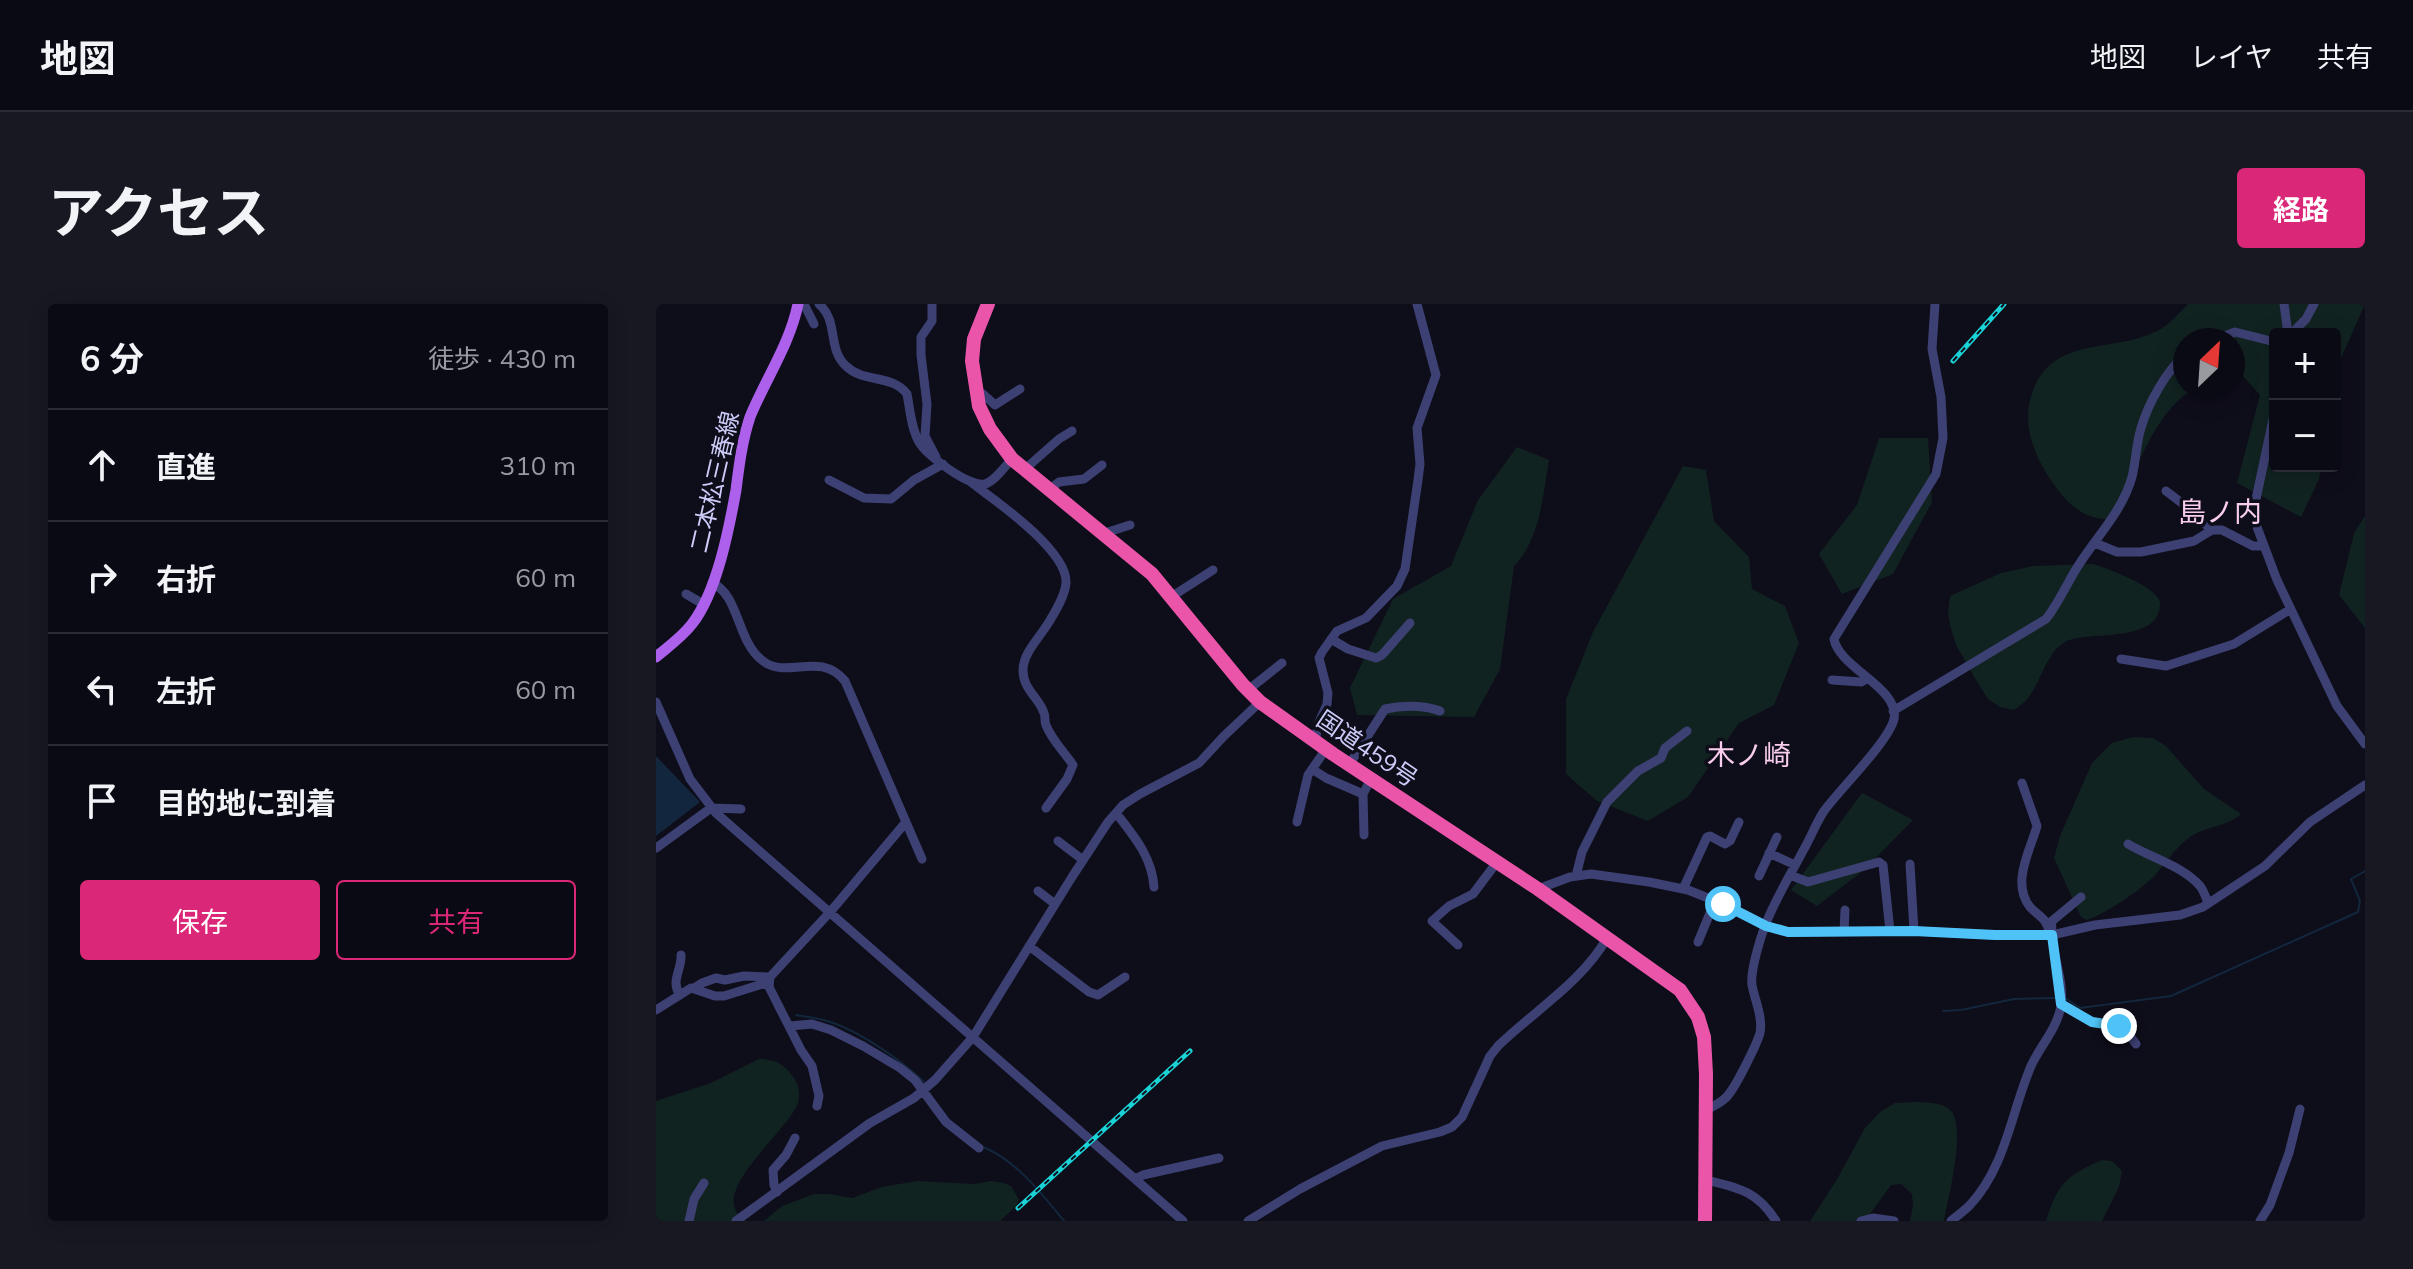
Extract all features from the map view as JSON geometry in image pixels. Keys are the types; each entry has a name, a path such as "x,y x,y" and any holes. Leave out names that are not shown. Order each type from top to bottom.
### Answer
{"highway":[{"name":"国道459号","path":"988,304 977,329 972,373 976,394 990,429 1012,459 1152,574 1260,702 1658,973 1680,990 1692,1005 1704,1037 1705,1221"}],"main road":[{"name":"二本松三春線","path":"656,657 682,636 698,616 712,583 730,520 750,418 801,304"}],"street":[{"path":"801,304 814,324"},
{"path":"819,304 829,315 835,350 843,364 859,374 892,382 904,389 918,441 940,462 1004,507 1044,541 1063,571 1066,582 1049,622 1032,647 1023,668 1027,689 1045,715 1047,728 1073,765 1046,808"},
{"path":"932,304 932,321 921,337 927,404 925,436 940,462"},
{"path":"1297,822 1303,792 1320,745 1319,722 1327,704 1328,693 1319,658 1337,631 1366,618 1397,586 1405,569 1419,472 1417,428 1436,375 1417,304"},
{"path":"1705,1111 1730,1093 1760,1033 1752,980 1765,925 1822,815 1893,723 1893,711 1888,700 1840,654 1835,648 1834,639 1936,474 1943,430 1941,397 1932,349 1935,304"},
{"path":"2284,304 2289,328"},
{"path":"2296,328 2306,319 2314,304"},
{"path":"2245,334 2269,340"},
{"path":"1893,711 2046,619 2109,526 2132,476 2144,419 2173,366"},
{"path":"976,394 983,394 995,405 1020,389"},
{"path":"1025,469 1072,431"},
{"path":"2269,438 2256,499 2257,527 2291,609 2337,706 2365,744"},
{"path":"972,483 982,485 989,482 1012,459"},
{"path":"829,480 864,498 891,499 940,462"},
{"path":"1050,489 1059,482 1084,479 1102,465"},
{"path":"2166,491 2199,516 2211,531"},
{"path":"1105,533 1130,525"},
{"path":"2095,543 2117,552 2141,552 2194,541 2211,531 2222,530 2253,546 2263,546"},
{"path":"1171,597 1213,570"},
{"path":"712,583 727,594 748,644 762,661 780,667 820,665 837,672 845,681 922,859"},
{"path":"686,594 703,604"},
{"path":"2121,659 2166,666 2234,644 2291,609"},
{"path":"1331,639 1348,649 1376,658 1410,623"},
{"path":"1248,690 1282,663"},
{"path":"1832,680 1861,682 1868,678"},
{"path":"656,702 690,779 711,808 1183,1221"},
{"path":"736,1221 870,1123 935,1080 973,1037 1083,860 1116,813 1156,784 1199,763 1260,702"},
{"path":"1349,765 1385,709 1415,706 1440,711"},
{"path":"1576,876 1582,852 1607,802 1638,771 1661,758 1665,748 1687,731"},
{"path":"1312,769 1363,794"},
{"path":"1364,835 1363,794 1371,779"},
{"path":"1951,1221 1969,1206 1992,1173 2030,1069 2052,1030 2061,1004 2048,925 2022,892 2028,852 2037,826 2022,783"},
{"path":"1538,889 1591,874 1649,882 1683,889 1788,932 1914,931 2050,935 2095,925 2180,915 2208,903 2265,866 2310,822 2365,785"},
{"path":"656,848 711,808 741,809"},
{"path":"1116,813 1142,847 1154,887"},
{"path":"694,988 724,996 769,980 906,822"},
{"path":"1683,889 1707,837 1725,844 1730,841 1739,822"},
{"path":"1759,876 1777,837"},
{"path":"1058,841 1083,860"},
{"path":"2128,844 2195,882 2201,887 2208,903"},
{"path":"1769,853 1808,882 1879,862 1883,865 1890,931"},
{"path":"1458,945 1432,921 1449,906 1473,894 1497,862"},
{"path":"1910,864 1914,931"},
{"path":"1038,891 1055,904"},
{"path":"2050,935 2052,921 2081,897"},
{"path":"1698,942 1715,901"},
{"path":"1844,932 1845,910"},
{"path":"1248,1221 1382,1146 1452,1127 1462,1117 1490,1056 1498,1046 1593,960 1607,938"},
{"path":"1029,946 1089,992 1098,995 1125,977"},
{"path":"680,995 675,982 681,955"},
{"path":"656,1010 691,988 716,978 725,980 744,976 769,980"},
{"path":"769,980 801,1050 812,1066 819,1096 817,1106"},
{"path":"2061,1004 2092,1022 2124,1028 2136,1044"},
{"path":"790,1026 812,1024 831,1030 900,1068 915,1080 946,1122 979,1148"},
{"path":"2260,1221 2270,1205 2289,1153 2300,1109"},
{"path":"777,1192 773,1170 795,1138"},
{"path":"1135,1179 1219,1158"},
{"path":"1706,1180 1757,1197 1776,1221"},
{"path":"689,1221 691,1206 704,1183"},
{"path":"1861,1221 1873,1218 1894,1221"}],"green space":[{"path":"2188,304 2365,304 2341,358 2341,328 2269,328 2269,472 2320,472 2301,517 2237,483 2260,395 2245,378 2245,328 2173,328 2173,400 2179,400 2147,445 2114,519 2090,516 2076,508 2044,470 2030,436 2028,412 2039,379 2051,364 2084,349 2142,337 2172,321"},
{"path":"1879,438 1928,438 1932,502 1893,574 1842,594 1819,554 1857,505"},
{"path":"1517,447 1549,460 1545,488 1530,543 1514,566 1500,669 1474,717 1357,715 1350,688 1393,599 1451,566 1478,500"},
{"path":"1683,466 1706,470 1714,521 1749,557 1752,589 1785,606 1799,643 1774,705 1739,723 1688,797 1648,821 1597,801 1566,774 1566,699 1593,632"},
{"path":"2365,516 2365,628 2339,595 2354,533"},
{"path":"2093,564 2132,579 2152,591 2160,603 2157,616 2149,625 2136,631 2065,642 2048,660 2028,698 2014,710 2000,707 1988,699 1956,645 1948,613 1950,596 2001,573 2033,566"},
{"path":"2133,737 2153,738 2166,746 2204,789 2241,814 2190,837 2145,884 2111,908 2087,920 2081,917 2054,858 2060,836 2092,763 2112,743"},
{"path":"1862,793 1913,820 1864,870 1817,906 1791,890"},
{"path":"759,1059 785,1067 798,1087 799,1095 792,1114 745,1172 737,1188 734,1201 737,1213 747,1221 656,1221 656,1101 711,1083"},
{"path":"1895,1103 1933,1103 1949,1109 1957,1129 1955,1162 1944,1221 1910,1221 1912,1194 1901,1184 1891,1185 1865,1221 1810,1221 1865,1128 1880,1112"},
{"path":"2102,1160 2112,1161 2122,1171 2119,1187 2102,1221 2046,1221 2054,1198 2065,1182"},
{"path":"917,1181 1004,1183 1011,1186 1019,1200 1000,1221 764,1221 782,1206 814,1194 852,1198 882,1187"}],"water":[{"path":"656,756 700,802 656,836"}],"waterway":[{"path":"2067,999 2080,1008 2171,996 2358,912 2360,901 2351,879 2365,871"},
{"path":"1943,1011 2014,999 2056,998"},
{"path":"796,1015 827,1021 852,1031 904,1064 924,1082"},
{"path":"983,1147 1017,1169 1064,1221"}],"railway":[{"path":"1953,361 2004,304"},
{"path":"1018,1208 1190,1051"}],"district":[{"name":"島ノ内","path":"2220,512"},
{"name":"木ノ崎","path":"1749,755"}],"route":[{"path":"1723,904 1766,926 1788,932 1914,931 2052,935 2061,1004 2092,1022 2119,1026"}]}
